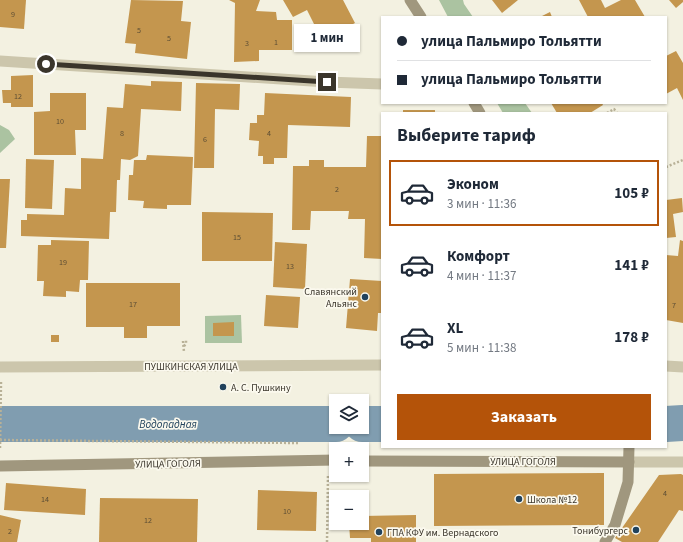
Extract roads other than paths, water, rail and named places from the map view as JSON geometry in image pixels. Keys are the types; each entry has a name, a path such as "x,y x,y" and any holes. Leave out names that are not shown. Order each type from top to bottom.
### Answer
{"main road":[{"path":"410,0 420,16"},
{"path":"605,542 616,525 628,482 629,448"},
{"name":"УЛИЦА ГОГОЛЯ","path":"0,466 329,460"},
{"name":"УЛИЦА ГОГОЛЯ","path":"369,461 629,462"}],"street":[{"path":"0,61 327,82 381,84"},
{"name":"ПУШКИНСКАЯ УЛИЦА","path":"1,371 381,365"},
{"path":"667,366 683,366"},
{"name":"УЛИЦА ГОГОЛЯ","path":"629,462 683,462"}],"waterway":[{"name":"Водопадная","path":"667,424 683,423"},
{"name":"Водопадная","path":"0,424 329,424"},
{"name":"Водопадная","path":"369,424 381,424"}],"place":[{"name":"Славянский Альянс","path":"365,297"},
{"name":"А. С. Пушкину","path":"223,387"},
{"name":"Школа №12","path":"519,499"},
{"name":"Тонибургерс","path":"636,530"},
{"name":"ГПА КФУ им. Вернадского","path":"379,532"}]}
